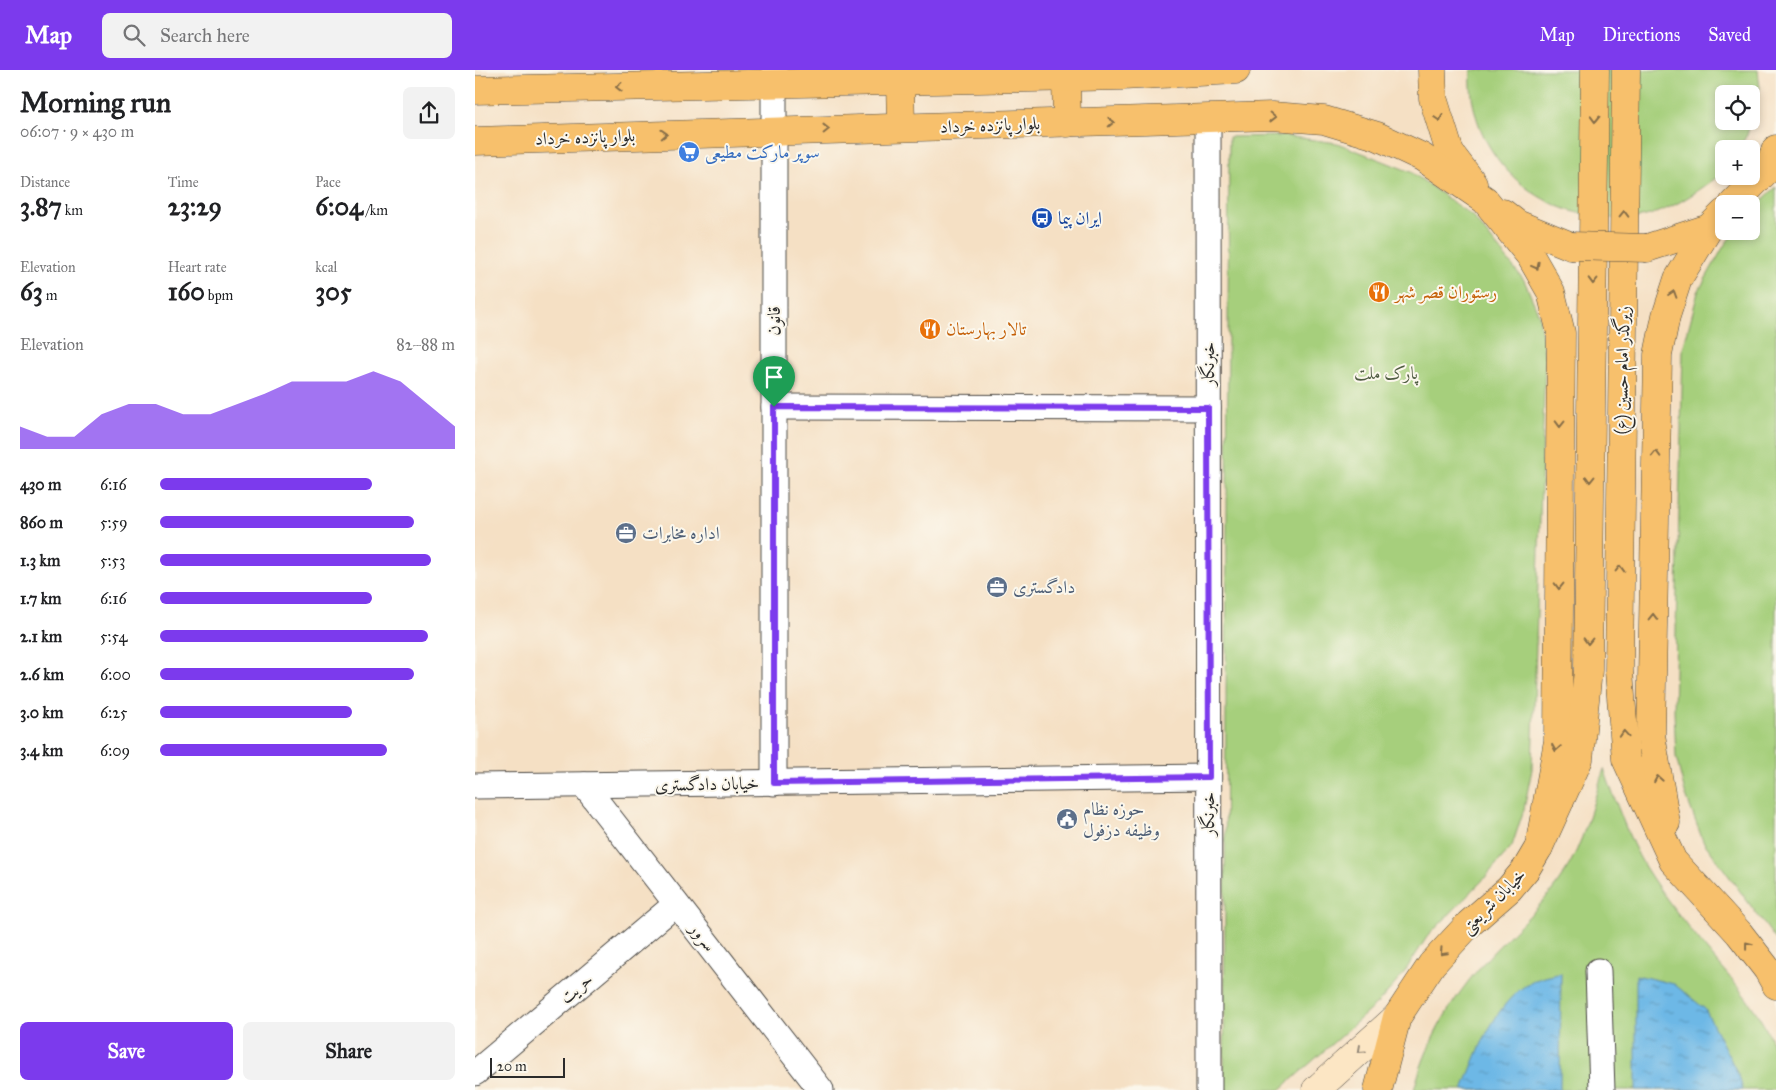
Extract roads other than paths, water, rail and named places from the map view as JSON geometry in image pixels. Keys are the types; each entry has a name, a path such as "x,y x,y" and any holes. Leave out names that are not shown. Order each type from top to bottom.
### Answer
{"main road":[{"path":"475,90 774,77 900,81 1066,78 1122,73 1236,70"},
{"path":"1432,70 1433,98 1450,153 1485,200 1531,256 1551,292 1561,333 1557,741 1539,847"},
{"name":"زیرگذر امام حسین (ع)","path":"1588,670 1595,70"},
{"name":"زیرگذر امام حسین (ع)","path":"1626,70 1619,670 1625,759 1673,861"},
{"path":"1066,78 1067,123"},
{"path":"900,81 901,127"},
{"name":"بلوار پانزده خرداد","path":"475,141 774,130 1272,116 1324,120 1377,136 1422,157 1485,200"},
{"path":"1741,195 1773,160"},
{"path":"1485,200 1517,224 1571,246 1647,248 1715,221"},
{"path":"1715,223 1678,279 1666,316 1658,355 1651,735 1673,861 1739,933 1767,969 1776,985"},
{"name":"خیابان شریعتی","path":"1378,1090 1397,1017 1432,964 1469,924 1509,889 1526,869 1539,847 1579,759 1588,670"},
{"path":"1316,1090 1397,1017"}],"street":[{"name":"قانون","path":"774,77 774,783"},
{"name":"خبرنگار","path":"1208,119 1209,1090"},
{"path":"774,407 1208,408"},
{"name":"خیابان دادگستری","path":"475,786 1209,777"},
{"name":"سرور","path":"583,785 821,1090"},
{"name":"حریت","path":"475,1073 676,904"},
{"path":"1599,971 1602,1090"}],"water":[{"path":"1561,973 1560,1090 1463,1090 1489,1029 1508,1001 1519,990 1535,980"},
{"path":"1636,975 1674,984 1705,1009 1739,1076 1743,1090 1636,1090"}],"place":[{"name":"سوپر مارکت مطیعی","path":"689,152"},
{"name":"ایران پیما","path":"1042,218"},
{"name":"رستوران قصر شهر","path":"1379,292"},
{"name":"تالار بهارستان","path":"930,329"},
{"name":"اداره مخابرات","path":"626,533"},
{"name":"دادگستری","path":"997,587"},
{"name":"حوزه نظام وظیفه دزفول","path":"1067,819"}],"park label":[{"name":"پارک ملت","path":"1386,373"}]}
